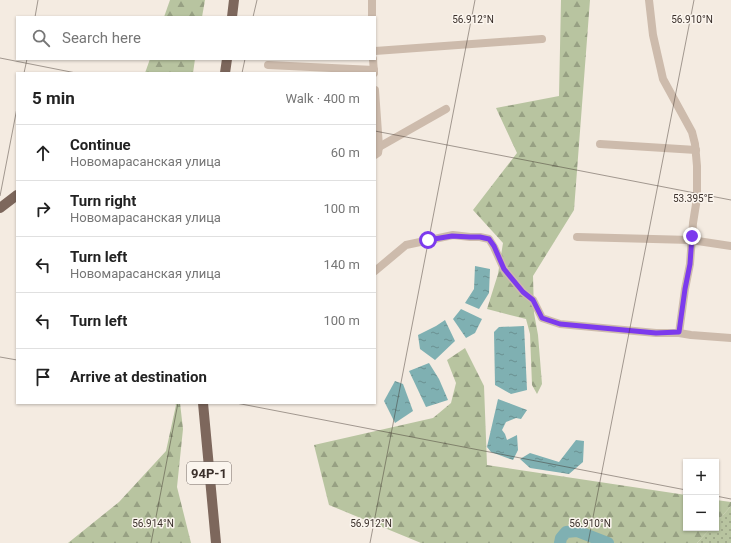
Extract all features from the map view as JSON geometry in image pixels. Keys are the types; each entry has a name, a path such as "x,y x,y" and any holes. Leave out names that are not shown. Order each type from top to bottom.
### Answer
{"main road":[{"path":"232,16 234,0"},
{"path":"226,72 227,60"},
{"path":"0,208 16,196"},
{"name":"94Р-1","path":"203,404 216,543"}],"street":[{"path":"372,0 372,16"},
{"path":"649,0 653,35 663,79 692,132 696,150 697,198 690,264 679,332"},
{"path":"376,51 542,39"},
{"path":"268,65 374,71 373,60"},
{"path":"377,152 446,109"},
{"path":"376,121 377,152"},
{"path":"600,144 696,150"},
{"path":"376,270 406,245 452,236 480,237 489,239 494,246 504,269 523,292 533,300 542,318 560,324 656,333 679,332 691,335 731,338"},
{"path":"578,237 692,240 731,246"}],"green space":[{"path":"170,0 205,0 202,16 164,16"},
{"path":"561,0 590,0 574,210 533,276 534,313 538,335 542,384 537,394 532,385 530,334 526,319 487,309 498,274 503,243 473,210 517,153 496,108 559,96"},
{"path":"150,60 195,60 193,72 145,72"},
{"path":"465,348 484,386 487,465 683,495 683,531 708,531 697,543 421,543 329,505 314,445 433,418 451,403 456,383 447,360"},
{"path":"180,404 183,429 177,487 191,543 68,543 119,502 166,451 176,405"},
{"path":"719,500 731,502 731,506 719,520"},
{"path":"731,506 731,543 697,543 708,531 719,531 719,520"}],"water":[{"path":"475,266 490,269 489,293 479,309 465,303 474,289"},
{"path":"461,309 482,319 475,333 466,338 453,319"},
{"path":"445,320 455,341 435,360 420,349 418,335"},
{"path":"524,326 527,390 511,394 495,385 494,332 499,327"},
{"path":"429,363 439,379 448,400 426,407 409,371"},
{"path":"395,381 403,384 413,411 395,423 384,401"},
{"path":"498,399 527,410 521,419 516,418 506,422 502,430 507,440 517,435 518,450 513,460 491,452 487,447"},
{"path":"576,440 584,441 583,462 569,474 530,468 520,459 530,453 559,462"}],"waterway":[{"path":"560,543 561,538 566,532 577,531 608,543"}],"route":[{"path":"428,240 452,236 480,237 489,239 494,246 504,269 523,292 533,300 542,318 560,324 629,329 656,333 679,332 690,264 692,236"}]}
